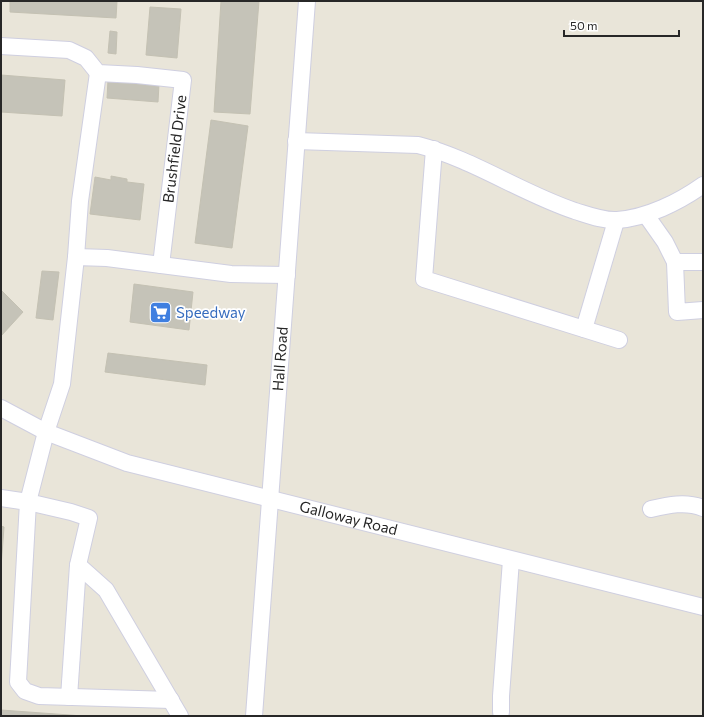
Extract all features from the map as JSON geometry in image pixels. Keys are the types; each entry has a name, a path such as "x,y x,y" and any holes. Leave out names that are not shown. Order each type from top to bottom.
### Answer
{"street":[{"name":"Hall Road","path":"254,716 307,1"},
{"path":"1,46 69,50 86,58 98,73 80,201 76,257 62,384 46,432 28,502 18,682 26,691 39,696 171,700"},
{"name":"Brushfield Drive","path":"98,73 138,75 183,80 160,265"},
{"path":"296,141 418,145 434,149 466,162 546,201 595,218 616,221 646,215 686,197 703,185"},
{"path":"434,149 424,279 619,340"},
{"path":"646,215 665,242 675,262 677,312 703,310"},
{"path":"584,330 616,221"},
{"path":"76,257 107,258 231,274 287,275"},
{"path":"675,262 703,262"},
{"name":"Galloway Road","path":"1,408 46,432 127,463 703,607"},
{"path":"1,498 28,502 89,518 78,565 69,697"},
{"path":"651,509 673,504 697,505 703,508"},
{"path":"501,712 511,560"},
{"path":"78,565 106,590 180,716"}],"building":[{"path":"10,1 117,1 116,18 10,12"},
{"path":"221,1 259,1 250,114 214,112"},
{"path":"150,7 181,9 177,58 146,55"},
{"path":"110,31 117,32 116,54 108,53"},
{"path":"1,75 65,80 62,116 1,112"},
{"path":"108,80 159,84 158,102 107,98"},
{"path":"211,120 248,126 232,248 195,243"},
{"path":"111,176 127,179 127,182 144,184 140,220 90,214 95,177 111,180"},
{"path":"42,271 59,272 53,320 36,318"},
{"path":"134,284 193,292 189,330 130,322"},
{"path":"1,290 23,312 1,336"},
{"path":"108,353 207,365 205,385 105,372"},
{"path":"1,526 4,527 1,567"},
{"path":"1,710 83,716 1,716"}],"place":[{"name":"Speedway","path":"160,313"}]}
